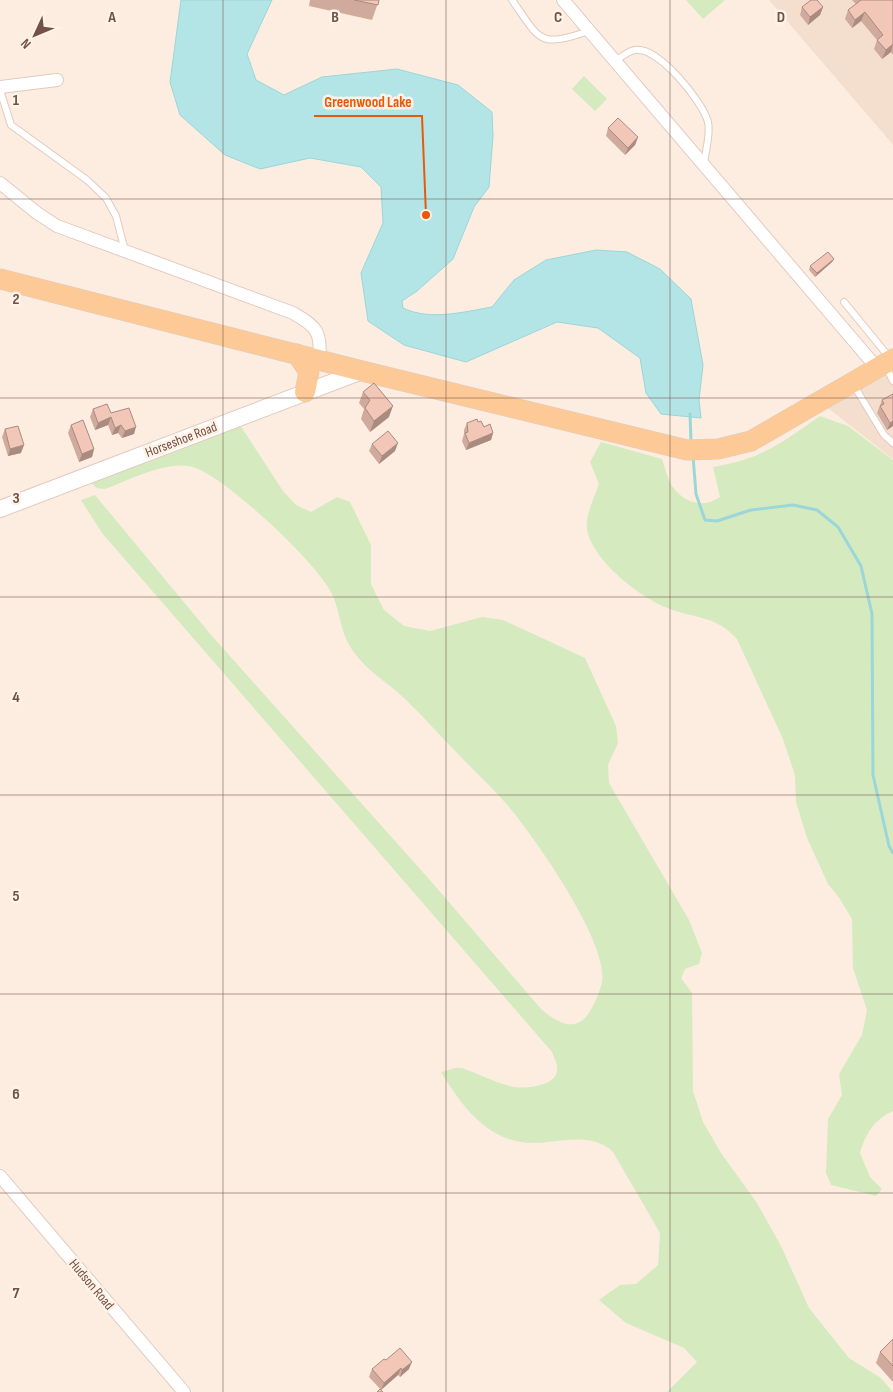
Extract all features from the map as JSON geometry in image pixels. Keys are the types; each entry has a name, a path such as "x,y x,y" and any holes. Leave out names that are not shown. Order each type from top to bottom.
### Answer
{"main road":[{"path":"0,279 362,371 687,450 718,449 751,440 852,383 888,366"},
{"path":"297,354 310,372 305,392"}],"street":[{"path":"563,0 704,167 888,366"},
{"path":"0,88 57,80"},
{"path":"0,183 37,213 57,226 294,313 314,326 321,343 319,359"},
{"name":"Horseshoe Road","path":"0,509 362,371"},
{"name":"Hudson Road","path":"0,1176 184,1392"}],"lane":[{"path":"512,0 534,32 546,39 554,41 589,31"},
{"path":"615,61 634,50 648,52 666,65 698,100 708,124 704,167"},
{"path":"0,88 11,125 87,180 106,198 116,216 125,252"},
{"path":"844,302 888,366"},
{"path":"852,383 884,435 893,443"}],"shaded area":[{"path":"769,0 893,0 893,145 883,133"},
{"path":"893,352 893,459 814,397"}],"green space":[{"path":"686,0 725,0 703,19"},
{"path":"584,76 607,99 595,111 572,89"},
{"path":"820,416 848,426 893,460 893,1111 872,1128 865,1139 860,1153 870,1177 882,1189 876,1196 831,1185 826,1173 828,1119 842,1095 839,1074 862,1035 867,1010 853,968 852,919 828,884 807,838 796,802 795,775 783,739 737,639 720,625 665,607 627,583 602,559 593,546 588,533 587,520 599,484 590,462 601,442 662,459 672,486 682,497 694,502 707,503 720,497 713,467 730,464 770,449"},
{"path":"240,425 283,491 296,505 311,512 337,497 350,502 371,545 371,584 384,610 404,626 430,631 482,617 503,620 585,658 616,726 618,743 608,765 609,783 689,920 702,953 699,964 685,969 681,978 692,993 693,1091 703,1122 721,1153 757,1203 781,1246 809,1308 849,1358 881,1378 893,1392 667,1392 697,1362 684,1348 626,1323 599,1300 620,1285 636,1284 658,1265 660,1233 613,1152 595,1142 585,1140 533,1143 503,1137 490,1130 478,1120 449,1085 441,1072 462,1068 514,1087 534,1087 542,1085 553,1078 557,1073 557,1065 552,1052 102,533 81,500 95,495 212,636 429,879 542,1010 564,1023 580,1022 586,1017 592,1009 601,986 602,969 596,947 584,921 553,867 521,822 497,794 411,705 369,669 357,656 344,635 331,592 322,578 290,542 229,488 196,468 175,466 150,471 105,489 97,488 91,483"}],"water":[{"path":"181,0 272,0 247,54 256,80 284,95 322,77 397,69 458,85 492,112 493,136 489,187 474,207 453,259 417,291 402,301 403,308 413,312 435,315 492,307 514,280 546,260 596,250 627,252 660,269 691,299 703,365 699,400 701,418 661,414 646,393 640,358 598,328 557,322 466,362 404,345 368,321 361,273 383,223 381,187 361,167 310,158 260,169 225,155 180,115 170,82"}],"building":[{"path":"354,0 379,0 378,5"},
{"path":"811,0 817,0 823,7 810,17 802,7"},
{"path":"861,0 893,0 893,44 886,50 877,40 883,35 865,12 855,20 848,10"},
{"path":"618,118 638,137 628,148 608,128"},
{"path":"828,252 834,259 817,273 810,266"},
{"path":"374,383 393,406 374,421 365,408 370,400 363,392"},
{"path":"893,394 893,421 890,423 880,406 884,404 882,400"},
{"path":"107,404 111,413 129,408 136,427 125,431 121,425 115,428 111,417 98,423 93,409"},
{"path":"477,419 478,422 481,421 484,427 490,424 493,433 469,443 465,433 468,432 467,423"},
{"path":"83,420 94,449 82,454 71,425"},
{"path":"18,426 24,445 10,449 5,429"},
{"path":"388,431 398,443 382,456 372,444"},
{"path":"893,1339 893,1366 880,1352"},
{"path":"400,1348 412,1362 402,1370 401,1368 384,1383 372,1369"}],"waterway":[{"path":"690,414 691,442"},
{"path":"693,456 696,494 705,520 717,521 751,510 793,505 817,510 838,527 861,566 872,614 873,775 889,846 893,853"}],"place":[{"name":"Greenwood Lake","path":"426,215"}]}
